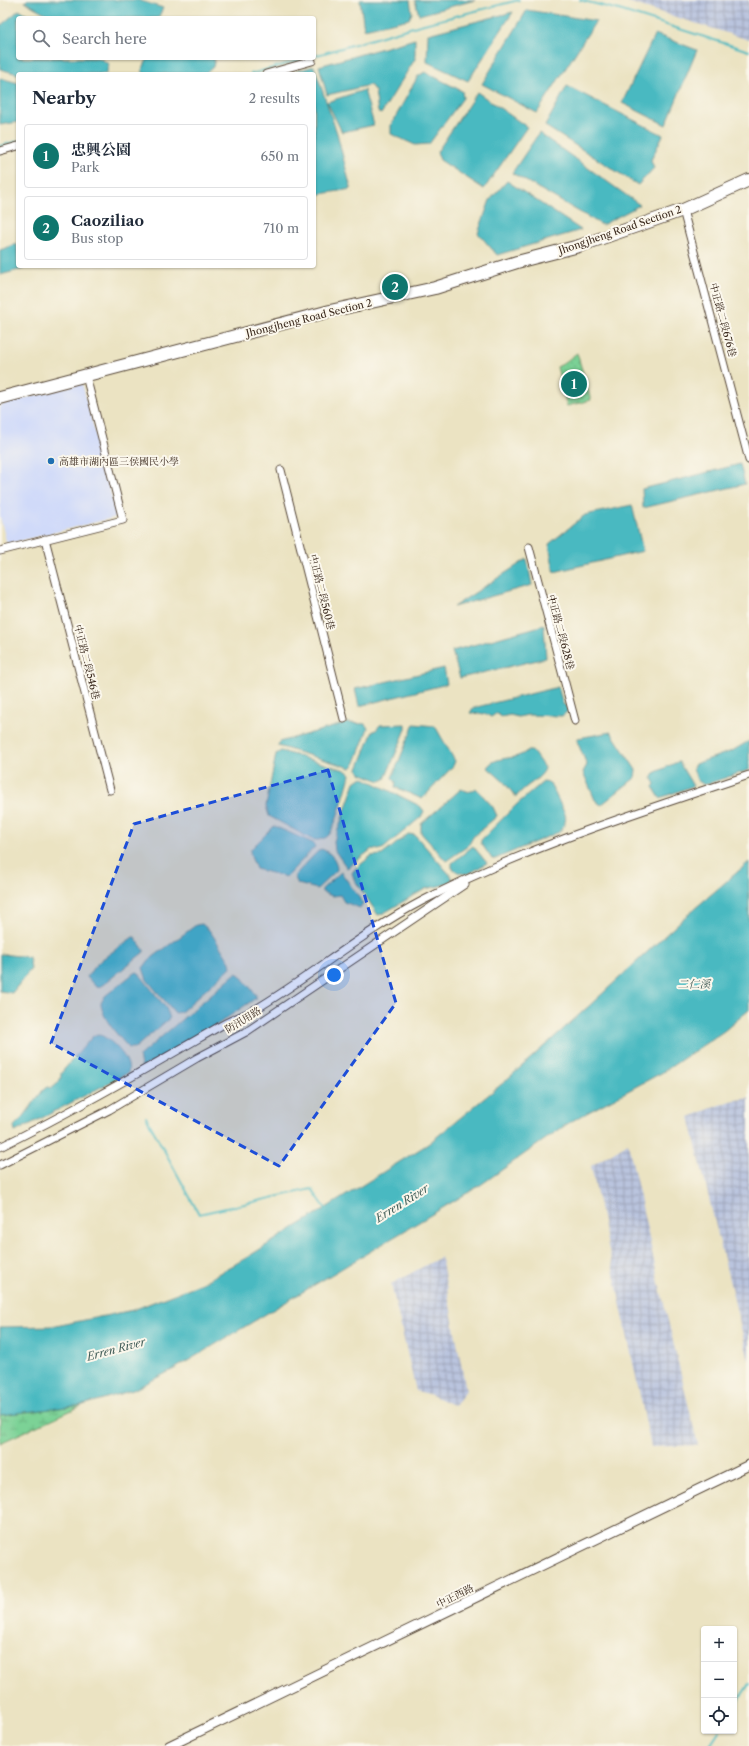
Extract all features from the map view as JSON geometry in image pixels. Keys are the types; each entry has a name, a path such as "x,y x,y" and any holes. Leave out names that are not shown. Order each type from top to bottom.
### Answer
{"main road":[{"name":"Jhongjheng Road Section 2","path":"0,398 330,311 435,288 518,262 578,246 683,210 749,180"}],"street":[{"path":"273,72 312,61"},
{"path":"0,151 16,147"},
{"name":"中正路二段676巷","path":"683,210 749,460"},
{"path":"0,551 123,520 86,376"},
{"name":"中正路二段560巷","path":"281,470 344,719"},
{"name":"中正路二段546巷","path":"45,539 110,790"},
{"name":"中正路二段628巷","path":"529,547 575,721"},
{"path":"0,1147 54,1120 224,1024 255,1009 367,932 422,901 482,871 604,824 749,775"},
{"name":"防汛用路","path":"0,1165 109,1110 197,1058 246,1032 419,916 482,871"},
{"name":"中正西路","path":"169,1746 749,1465"}],"highlighted area":[{"path":"328,770 396,1003 279,1166 51,1043 134,824"}],"shaded area":[{"path":"629,0 749,0 749,40 628,2"},
{"name":"高雄市湖內區三侯國民小學","path":"82,383 117,517 7,544 0,517 0,405"},
{"path":"749,1098 749,1361 689,1117 730,1101"},
{"path":"628,1143 658,1279 698,1445 651,1447 591,1166"},
{"path":"441,1257 466,1390 455,1406 429,1394 416,1391 391,1284"}],"green space":[{"path":"577,353 591,400 567,406 557,367"},
{"path":"83,1405 0,1443 0,1415"}],"water":[{"path":"27,0 138,0 163,8 159,16 50,16 25,2"},
{"path":"360,0 410,0 412,13 409,19 364,29"},
{"path":"415,0 475,0 419,15"},
{"path":"19,10 29,16 16,16 16,60 102,60 109,64 107,72 16,72 16,73 0,69 0,26"},
{"path":"527,10 596,21 537,113 482,84"},
{"path":"513,12 468,81 427,62 428,34"},
{"path":"655,34 697,50 666,125 622,103"},
{"path":"415,39 415,59 381,114 378,112 375,91 370,85 327,95 319,66"},
{"path":"147,60 215,60 213,67 207,72 143,72 142,70"},
{"path":"314,66 337,133 351,189 316,195 316,72 294,72"},
{"path":"425,72 462,91 463,98 429,144 415,145 391,134 391,125 418,76"},
{"path":"0,78 16,82 16,122 0,125"},
{"path":"567,86 663,135 651,160 654,168 638,185 545,126"},
{"path":"364,90 374,125 342,132 327,102"},
{"path":"477,92 527,127 484,189 440,160 437,152"},
{"path":"539,133 640,205 602,225 512,173"},
{"path":"507,181 581,230 497,255 478,233 490,200"},
{"path":"16,244 16,268 23,269 0,275 0,250"},
{"path":"740,464 745,484 643,508 642,489"},
{"path":"632,505 643,551 554,572 549,544 585,515"},
{"path":"527,559 532,585 453,607"},
{"path":"544,625 546,658 460,678 452,651"},
{"path":"444,668 447,684 359,706 355,689"},
{"path":"558,687 563,704 566,706 568,711 562,716 528,715 518,717 510,715 501,717 497,713 491,717 486,714 470,713 473,708"},
{"path":"347,723 365,724 368,728 354,765 351,768 278,746 279,742"},
{"path":"406,724 406,729 385,779 380,781 360,773 358,769 373,731 375,731 380,725"},
{"path":"414,724 435,726 455,761 453,766 422,799 395,787 396,782 392,778"},
{"path":"611,732 636,770 635,778 601,805 595,800 583,772 587,765 577,741 578,738"},
{"path":"749,741 749,770 704,785 697,780 693,768 695,764 732,751"},
{"path":"281,751 345,770 350,774 334,824 329,835 323,839 311,839 269,816 266,806 276,754"},
{"path":"527,751 533,752 545,769 540,776 517,796 515,796 504,782 487,767 491,763 501,759 517,756"},
{"path":"679,762 693,786 660,798 653,787 655,784 652,779 654,773"},
{"path":"362,777 420,806 424,811 421,817 384,848 379,850 372,849 347,868 335,851 334,841 355,782"},
{"path":"543,782 550,783 566,816 565,823 562,828 559,832 492,859 481,843 481,840 516,805"},
{"path":"476,788 493,807 497,816 473,837 468,846 446,861 421,833 421,824 461,789 469,792"},
{"path":"274,826 313,843 315,847 286,877 256,869 250,854 251,849"},
{"path":"408,834 415,835 452,877 452,880 443,885 425,889 378,915 354,879 352,873 371,856 382,855"},
{"path":"473,846 487,863 470,873 466,874 457,872 452,868 452,863"},
{"path":"321,849 328,852 333,857 337,870 317,889 298,884 295,875"},
{"name":"二仁溪","path":"749,862 749,1010 724,1031 663,1072 570,1122 479,1186 176,1368 133,1390 83,1405 0,1415 0,1327 56,1326 133,1310 200,1284 246,1258 428,1144 503,1083 686,916"},
{"path":"341,872 363,903 360,908 344,902 340,895 332,896 322,892 322,889"},
{"path":"202,924 210,931 230,962 231,967 181,1012 175,1013 147,980 143,968 149,960 196,925"},
{"path":"135,937 144,952 104,984 99,987 94,985 87,977 93,968 101,960"},
{"path":"0,954 29,957 31,969 12,993 0,991"},
{"path":"138,972 166,1008 170,1018 135,1048 129,1048 116,1033 104,1015 101,1003 105,996 134,973"},
{"path":"236,973 240,975 256,995 256,998 205,1033 144,1067 141,1066 139,1056"},
{"path":"97,1034 108,1039 124,1055 129,1068 128,1073 15,1132 14,1126 24,1116 43,1090 47,1087 52,1088 56,1085 60,1080 61,1073 92,1037"}],"waterway":[{"path":"316,55 420,25 519,0"},
{"path":"580,0 619,10 749,51"},
{"path":"258,72 300,60"},
{"path":"0,146 16,142"},
{"path":"146,1117 199,1214 312,1189 326,1209"},
{"path":"737,1702 749,1684"},
{"path":"709,1746 717,1734"}],"place":[{"name":"Caoziliao","path":"395,287"},
{"name":"忠興公園","path":"574,384"},
{"name":"高雄市湖內區三侯國民小學","path":"51,461"}],"water label":[{"name":"Erren River","path":"402,1203"},
{"name":"Erren River","path":"116,1349"}]}
